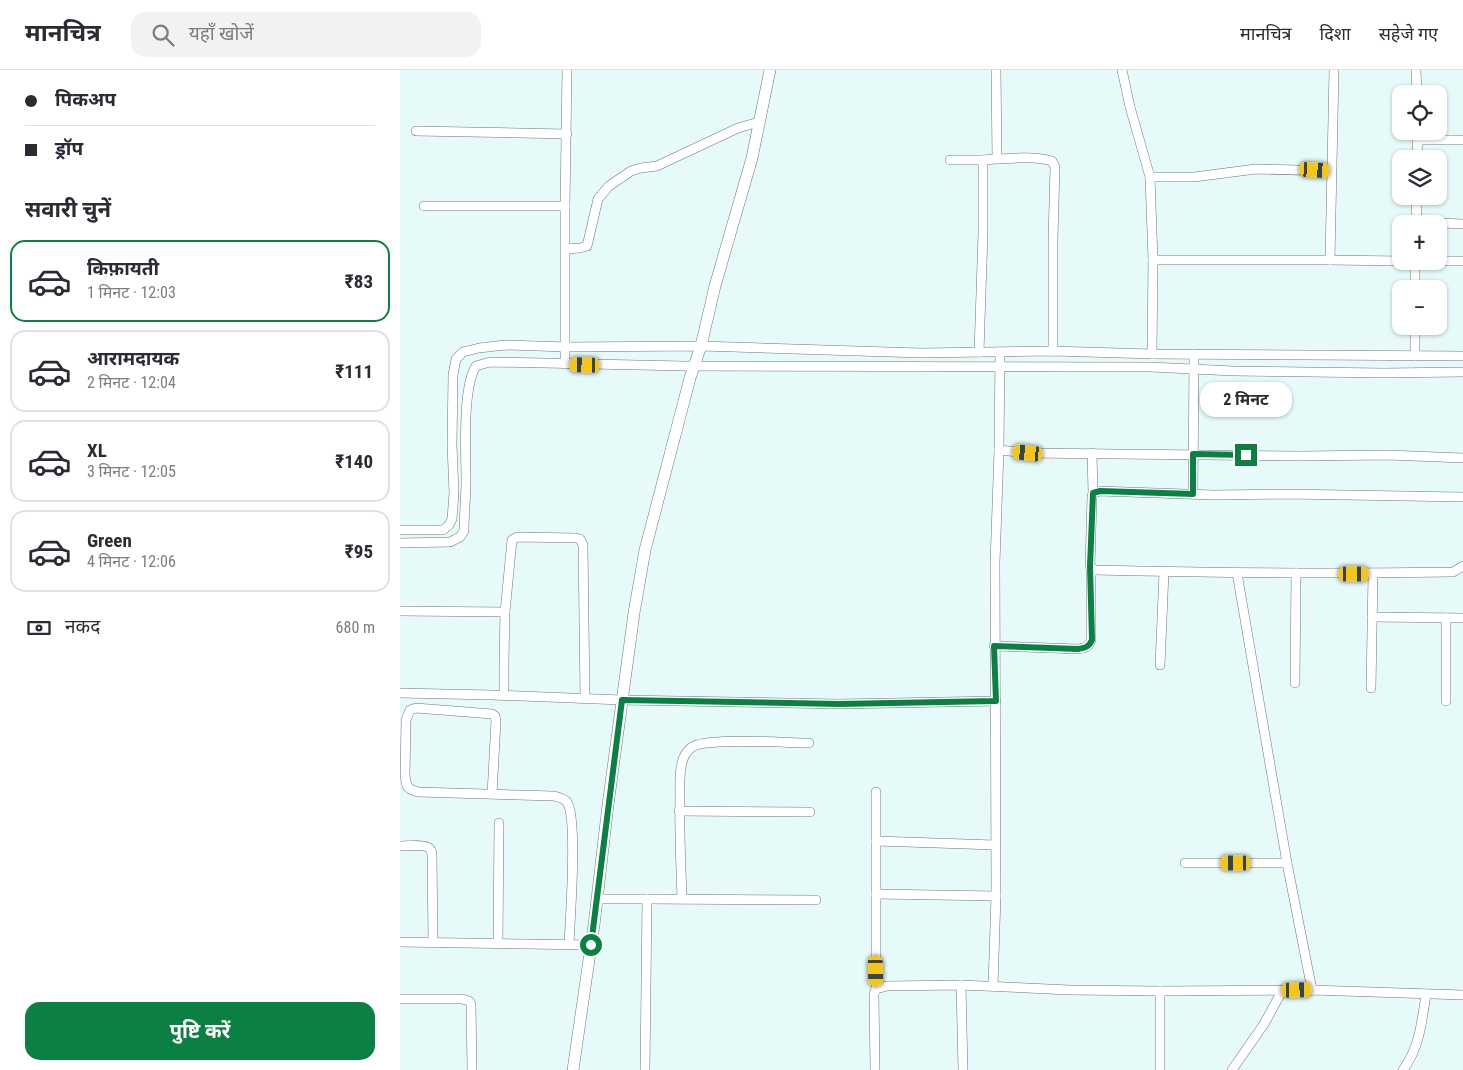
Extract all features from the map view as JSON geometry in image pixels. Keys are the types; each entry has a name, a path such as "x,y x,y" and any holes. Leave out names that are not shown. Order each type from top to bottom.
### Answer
{"street":[{"path":"565,364 567,70"},
{"path":"573,1070 634,613 645,550 690,378 701,346 714,286 752,158 770,70"},
{"path":"996,70 997,158"},
{"path":"1122,70 1130,107 1150,177 1153,260 1152,354"},
{"path":"1330,260 1334,70"},
{"path":"1416,70 1417,85"},
{"path":"566,249 587,246 598,199 609,186 631,171 657,166 738,128 759,122"},
{"path":"416,131 567,134"},
{"path":"1447,139 1463,140"},
{"path":"950,160 997,158 1045,160 1052,162 1055,167 1053,351"},
{"path":"979,352 983,233 983,160"},
{"path":"1150,177 1194,177 1256,169 1332,171"},
{"path":"424,206 565,206"},
{"path":"1447,224 1463,224"},
{"path":"1153,260 1392,261"},
{"path":"1447,261 1463,261"},
{"path":"1415,335 1415,356"},
{"path":"400,530 443,530 452,519 454,493 452,445 453,375 456,359 463,352 479,348 505,345 566,347 701,346 921,353 1053,351 1152,354 1463,356"},
{"path":"463,352 476,366"},
{"path":"993,986 996,896 996,701 994,646 1000,352"},
{"path":"1193,494 1194,354"},
{"path":"400,543 450,542 460,537 464,531 466,418 470,379 476,366 498,361 695,366 1150,367 1384,373 1463,372"},
{"path":"999,450 1028,453 1388,455 1463,458"},
{"path":"994,646 1078,649 1086,648 1090,644 1092,640 1092,453"},
{"path":"1093,493 1100,491 1463,497"},
{"path":"449,525 460,537"},
{"path":"504,695 505,612 512,540 517,537 580,539 583,545 585,699"},
{"path":"1091,568 1095,570 1164,572 1373,574 1453,572 1463,566"},
{"path":"1160,665 1164,572"},
{"path":"1237,573 1287,863 1312,990"},
{"path":"1295,683 1296,573"},
{"path":"1371,688 1373,574"},
{"path":"400,611 505,612"},
{"path":"1372,617 1463,618"},
{"path":"1446,618 1446,701"},
{"path":"400,693 839,704 996,701"},
{"path":"492,794 495,716 492,714 416,708 410,710 406,720 405,776 405,781 410,789 418,792 438,793 554,796 567,802 573,830 569,944"},
{"path":"682,899 679,811 680,775 682,761 686,752 699,744 744,741 809,743"},
{"path":"875,1070 876,792"},
{"path":"679,811 810,812"},
{"path":"498,944 499,823"},
{"path":"876,841 995,845"},
{"path":"400,846 422,846 431,850 433,942"},
{"path":"1185,863 1287,863"},
{"path":"876,894 996,896"},
{"path":"597,899 816,900"},
{"path":"644,1070 647,899"},
{"path":"400,942 591,945"},
{"path":"876,989 887,986 962,985 1160,991 1312,990 1463,995"},
{"path":"962,985 963,1070"},
{"path":"1160,991 1160,1070"},
{"path":"1232,1070 1264,1024 1282,991"},
{"path":"1405,1069 1418,1041 1426,994"},
{"path":"400,999 462,999 469,1001 471,1004 472,1070"}],"route":[{"path":"591,945 622,700 839,704 996,701 994,646 1078,649 1086,648 1092,640 1090,566 1093,493 1100,491 1193,494 1193,454 1246,455"}]}
